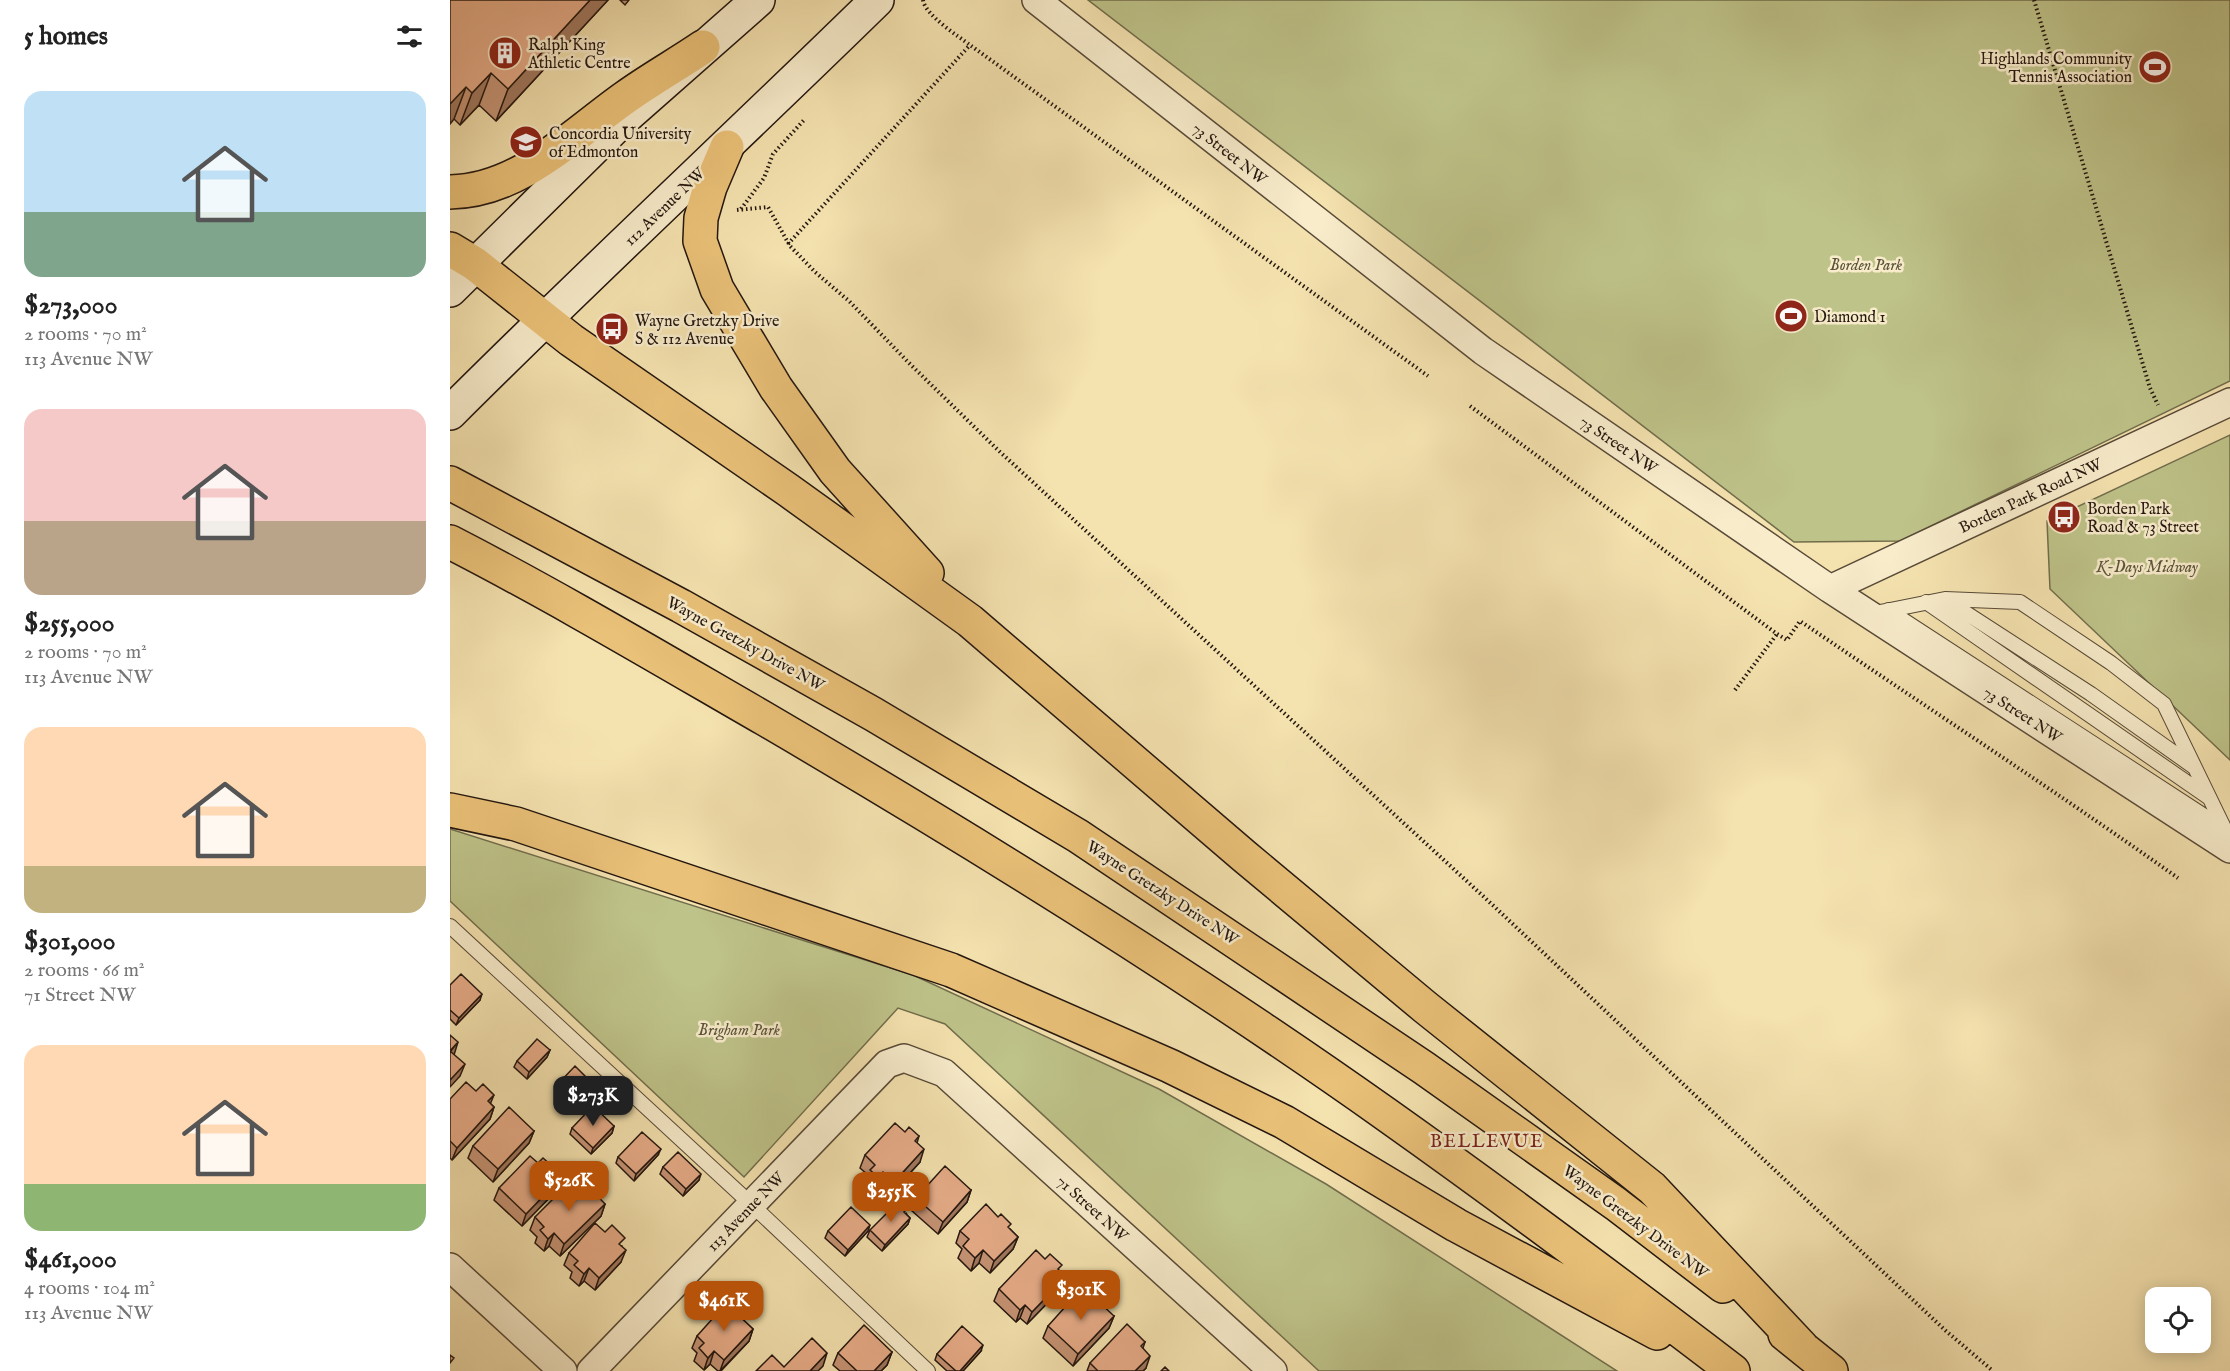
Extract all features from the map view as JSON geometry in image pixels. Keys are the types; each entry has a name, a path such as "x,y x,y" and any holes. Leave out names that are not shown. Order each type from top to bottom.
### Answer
{"main road":[{"path":"450,290 462,256 758,0"},
{"name":"112 Avenue NW","path":"450,412 545,318 727,147 878,0"},
{"path":"450,192 463,192 501,181 532,167 626,97 704,47"},
{"path":"727,147 710,187 701,218 700,241 717,289 776,388 835,471 970,621"},
{"path":"462,256 571,340 788,490 970,621 1416,999 1652,1188 1802,1347"},
{"name":"Wayne Gretzky Drive NW","path":"450,483 681,606 873,714 1078,836 1424,1068 1616,1204 1831,1371"},
{"path":"450,543 661,658 853,770 1190,982 1386,1114 1573,1250 1733,1371"},
{"path":"450,790 516,824"},
{"path":"450,810 516,824 951,970 1170,1066 1284,1122 1456,1225 1727,1371"}],"street":[{"name":"73 Street NW","path":"1036,0 1483,351 1830,589 1878,612 2228,839"},
{"name":"Borden Park Road NW","path":"1830,589 2230,402"},
{"name":"113 Avenue NW","path":"591,1371 887,1064 904,1058"},
{"name":"71 Street NW","path":"904,1058 944,1073 1273,1371"},
{"path":"450,1267 563,1371"}],"lane":[{"path":"1878,612 1945,599 2020,602 2084,645 2164,704 2228,839"},
{"path":"1945,599 2091,694 2195,768"},
{"path":"1926,603 2210,798"},
{"path":"450,927 751,1204 928,1371"}],"path":[{"path":"923,0 930,12 970,45 1428,376"},
{"path":"2034,0 2150,388 2170,430"},
{"path":"788,244 970,45"},
{"path":"807,116 773,154 764,178 741,209 768,207 788,244 815,272 849,301 1008,459 1474,888 1946,1330 1993,1371"},
{"path":"1470,406 1777,634 1787,640 1800,621 2178,878"},
{"path":"1735,690 1777,634"}],"green space":[{"name":"Borden Park","path":"1088,0 2230,0 2230,381 1900,541 1794,542"},
{"name":"K-Days Midway","path":"2230,435 2230,760 2050,589 2047,521"},
{"name":"Brigham Park","path":"450,829 913,975 1159,1089 1326,1184 1617,1371 1319,1371 945,1024 898,1008 744,1177 450,901"}],"building":[{"name":"Concordia University of Edmonton","path":"450,0 590,0 508,89 491,73 472,93 466,87 450,104"},
{"path":"461,974 482,994 459,1018 450,1010 450,985"},
{"path":"450,1035 458,1042 450,1051"},
{"path":"537,1039 550,1050 529,1072 517,1061"},
{"path":"450,1051 465,1064 450,1080"},
{"path":"575,1066 588,1079 570,1098 557,1085"},
{"path":"466,1082 476,1091 483,1084 494,1095 488,1101 494,1107 457,1148 450,1141 450,1099"},
{"path":"593,1106 614,1126 593,1148 572,1128"},
{"path":"509,1107 534,1131 498,1169 473,1146"},
{"path":"895,1123 905,1132 909,1127 919,1136 915,1141 924,1149 894,1182 883,1172 878,1177 870,1170 875,1165 865,1155"},
{"path":"642,1132 661,1149 636,1174 618,1157"},
{"path":"678,1152 701,1174 686,1189 663,1167"},
{"path":"530,1156 538,1163 543,1158 553,1167 548,1172 557,1182 526,1214 499,1188"},
{"path":"945,1166 971,1190 943,1222 916,1198"},
{"path":"570,1182 582,1194 589,1187 605,1204 564,1244 554,1233 548,1239 540,1230 544,1227 535,1217"},
{"path":"901,1199 909,1207 904,1212 910,1218 885,1245 870,1230"},
{"path":"986,1204 998,1217 1001,1214 1011,1224 1008,1227 1018,1237 994,1261 983,1250 975,1258 963,1246 969,1239 960,1231"},
{"path":"851,1207 870,1225 848,1250 828,1231"},
{"path":"595,1223 605,1232 612,1225 625,1238 619,1244 626,1250 599,1278 589,1268 584,1274 574,1265 578,1261 569,1253"},
{"path":"1036,1250 1045,1259 1050,1254 1062,1265 1058,1269 1066,1277 1032,1312 1025,1305 1020,1310 999,1289"},
{"path":"1083,1287 1114,1316 1078,1354 1048,1326"},
{"path":"731,1298 739,1305 734,1311 753,1329 724,1360 714,1351 708,1358 699,1348 704,1343 697,1336"},
{"path":"1127,1324 1145,1342 1141,1346 1150,1356 1135,1371 1098,1371 1090,1363"},
{"path":"864,1325 892,1352 874,1371 857,1371 838,1353"},
{"path":"962,1326 983,1345 960,1371 956,1371 937,1354"},
{"path":"812,1338 827,1353 810,1371 756,1371 772,1355 784,1367"}],"place":[{"name":"Ralph King Athletic Centre","path":"505,53"},
{"name":"Highlands Community Tennis Association","path":"2155,67"},
{"name":"Concordia University of Edmonton","path":"526,142"},
{"name":"Diamond 1","path":"1791,316"},
{"name":"Wayne Gretzky Drive S & 112 Avenue","path":"612,329"},
{"name":"Borden Park Road & 73 Street","path":"2064,517"}],"district":[{"name":"BELLEVUE","path":"1487,1141"}]}
